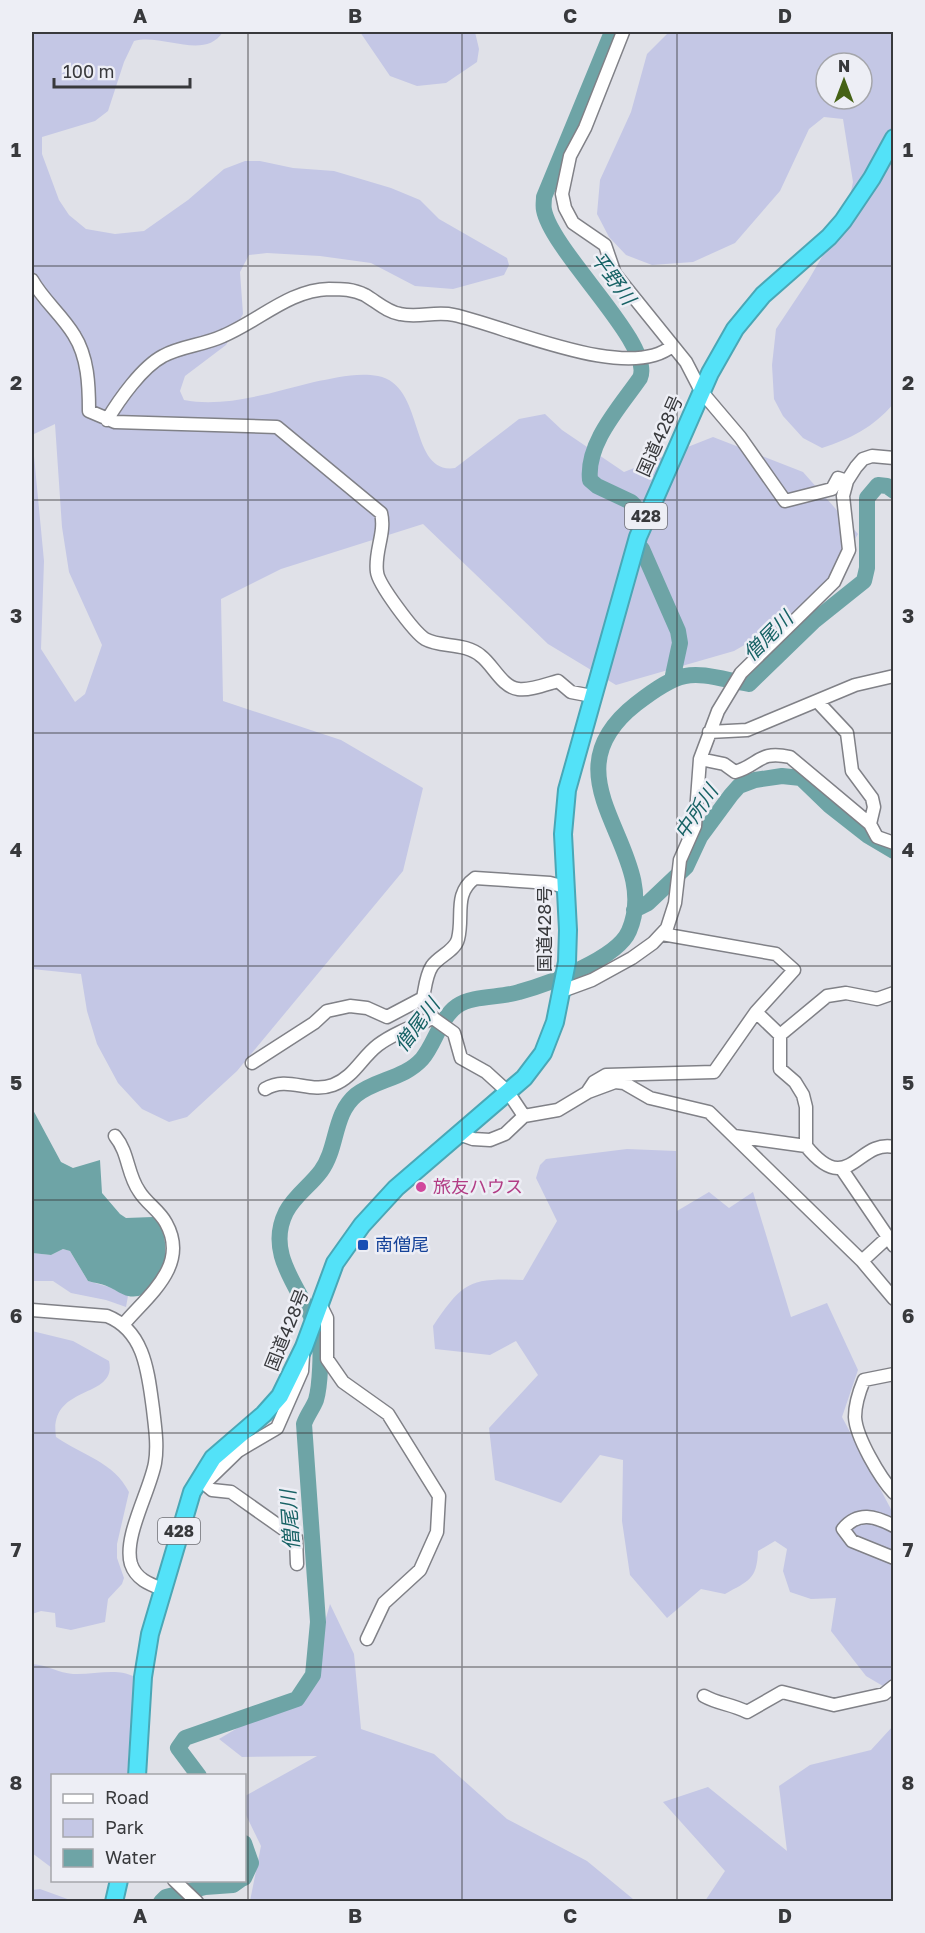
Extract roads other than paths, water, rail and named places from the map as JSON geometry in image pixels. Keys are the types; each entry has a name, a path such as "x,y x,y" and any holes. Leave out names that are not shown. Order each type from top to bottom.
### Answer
{"highway":[{"name":"国道428号","path":"136,1774 143,1677 150,1634 185,1512 213,1458 264,1414 280,1396 304,1347 335,1263 362,1225 396,1188 524,1078 543,1053 555,1022 565,977 566,887 563,834 567,790 630,557 654,496 701,392 735,329 763,295 829,237 843,221 872,178 894,138"},
{"path":"114,1902 119,1882"}],"street":[{"path":"623,32 585,128 570,156 562,194 565,208 573,223 605,245 615,274 686,362 701,392 740,436 785,501 832,489 838,478 848,481"},
{"path":"32,280 74,334 85,359 89,411 106,420 277,427 381,513 384,525 376,572 380,582 423,637 456,645 481,655 508,686 519,690 558,681 572,692 592,696"},
{"path":"106,420 132,384 162,356 207,343 240,329 307,291 353,290 391,312 402,315 442,313 456,315 534,342 594,354 643,358 660,356 672,346"},
{"path":"565,977 592,980 632,958 667,928 675,903 680,860 695,826 700,759 709,732 731,687 741,673 834,582 849,550 843,496 848,481 863,459 872,456 894,458"},
{"path":"709,732 747,730 855,685 894,676"},
{"path":"817,701 847,733 852,771 872,798 874,807 870,824"},
{"path":"700,759 724,764 735,772 745,770 761,757 776,754 790,757 870,824 877,837 894,843"},
{"path":"524,1116 508,1092 486,1072 461,1058 454,1033 433,1018 423,998 432,966 455,946 458,939 460,898 475,878 550,883 566,887"},
{"path":"588,1092 594,1082 606,1075 714,1072 756,1012 794,970 776,954 662,934"},
{"path":"894,993 877,999 846,993 827,996 780,1035 778,1062 780,1069 795,1082 806,1107 806,1146 817,1160 827,1166 841,1168 880,1145 894,1147"},
{"path":"252,1063 314,1023 327,1011 350,1006 368,1008 387,1017 423,998"},
{"path":"756,1012 780,1035"},
{"path":"265,1089 283,1082 318,1089 332,1085 353,1073 379,1044 433,1018"},
{"path":"459,1134 473,1139 490,1140 505,1134 524,1116 558,1110 588,1092 615,1082 624,1083 650,1098 709,1112 862,1261 894,1299"},
{"path":"115,1136 125,1151 139,1192 166,1222 172,1241 171,1263 165,1277 155,1292 123,1325"},
{"path":"734,1136 806,1146"},
{"path":"841,1168 890,1242 862,1261"},
{"path":"319,1306 327,1318 327,1359 343,1382 388,1414 439,1496 437,1532 420,1570 384,1603 367,1639"},
{"path":"32,1310 107,1316 123,1325 138,1344 148,1371 157,1447 155,1464 130,1554 136,1574 145,1582 162,1589"},
{"path":"894,1374 864,1380 856,1401 855,1419 878,1477 894,1493"},
{"path":"202,1481 212,1490 231,1492 296,1538 297,1564"},
{"path":"894,1526 879,1518 863,1516 851,1519 843,1529 852,1541 894,1558"},
{"path":"704,1696 717,1704 733,1705 747,1712 782,1692 834,1705 884,1694 894,1686"},
{"path":"175,1882 197,1902"}],"water":[{"path":"32,1108 61,1162 73,1168 100,1160 102,1193 120,1214 126,1218 153,1217 160,1226 164,1238 163,1266 151,1289 141,1295 128,1296 88,1281 70,1251 63,1249 51,1255 32,1253"}],"waterway":[{"name":"平野川","path":"612,32 544,197 544,210 551,228 564,249 618,321 641,363 640,378 606,426 593,453 590,466 590,480 635,506 635,524"},
{"name":"僧尾川","path":"198,1774 178,1748 185,1738 297,1699 313,1675 318,1622 304,1424 317,1394 320,1349 319,1336 313,1320 283,1260 280,1229 286,1212 321,1171 330,1152 339,1121 349,1103 356,1095 372,1085 415,1066 427,1053 446,1017 457,1006 479,998 512,994 563,977 597,960 622,941 629,931 635,901 631,872 600,788 599,760 609,732 636,704 653,691 679,678 701,675 749,684 814,621 864,581 867,568 867,498 878,485 887,486 894,491"},
{"name":"平野川","path":"642,549 678,631 680,643 672,680"},
{"name":"中所川","path":"634,910 648,903 686,867 700,837 731,795 739,786 755,780 782,776 801,778 830,806 867,835 894,851"},
{"name":"僧尾川","path":"246,1849 251,1863 246,1874"},
{"name":"僧尾川","path":"161,1902 166,1897 205,1887 233,1885 237,1882"}],"place":[{"name":"旅友ハウス","path":"421,1187"},
{"name":"南僧尾","path":"363,1245"}]}
